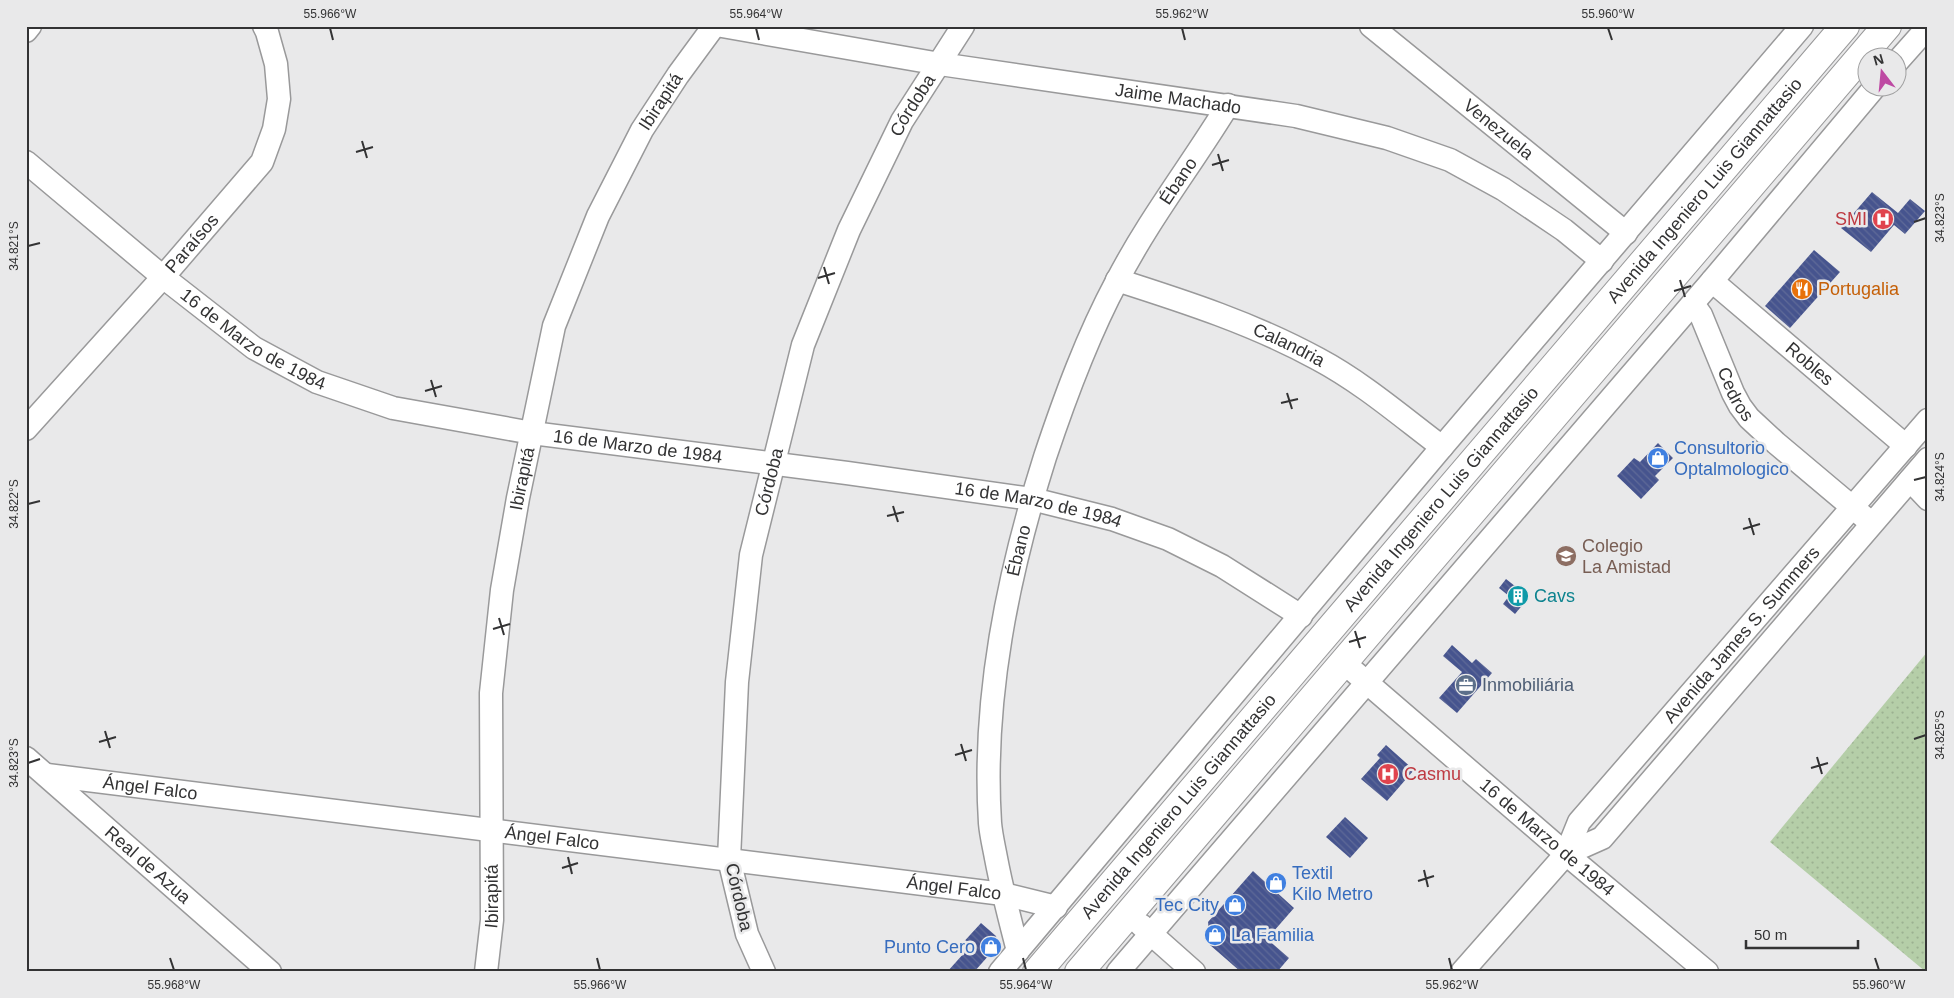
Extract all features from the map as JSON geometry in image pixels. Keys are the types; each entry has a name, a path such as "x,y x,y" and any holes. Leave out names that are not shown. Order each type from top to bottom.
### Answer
{"main road":[{"name":"Avenida Ingeniero Luis Giannattasio","path":"1037,972 1845,26"},
{"name":"Avenida Ingeniero Luis Giannattasio","path":"1079,972 1886,26"}],"street":[{"path":"26,31 30,26"},
{"name":"Paraísos","path":"26,429 163,278 262,162 274,129 279,99 276,64 264,26"},
{"name":"Ibirapitá","path":"486,972 492,920 490,830 491,693 500,609 518,498 554,326 598,216 642,130 678,75 714,26"},
{"name":"Jaime Machado","path":"722,26 940,64 1296,116 1387,138 1450,160 1503,189 1564,230 1602,261"},
{"name":"Córdoba","path":"764,972 747,934 729,859 737,682 751,555 803,345 849,230 902,121 963,26"},
{"name":"Venezuela","path":"1371,26 1626,233"},
{"name":"Avenida Ingeniero Luis Giannattasio","path":"1000,972 1442,447 1802,26"},
{"path":"1906,52 1928,28"},
{"path":"1118,972 1693,304 1866,98"},
{"name":"Ébano","path":"1018,951 1003,894 990,825 988,771 992,709 1005,606 1032,499 1064,397 1098,317 1117,280 1164,201 1228,105"},
{"name":"16 de Marzo de 1984","path":"26,162 163,278 254,348 316,382 393,408 532,433 1032,499 1112,519 1168,539 1222,566 1301,616"},
{"name":"Calandria","path":"1117,280 1217,313 1268,333 1320,360 1367,390 1442,447"},
{"name":"Robles","path":"1712,281 1906,446"},
{"name":"Cedros","path":"1693,304 1701,315 1733,393 1744,412 1872,524"},
{"name":"Avenida James S. Summers","path":"1462,972 1566,854 1579,822 1928,420"},
{"name":"Avenida James S. Summers","path":"1566,854 1602,838 1928,459"},
{"path":"1910,480 1928,499"},
{"name":"16 de Marzo de 1984","path":"1344,662 1367,684 1566,854 1707,972"},
{"name":"Real de Azua","path":"26,758 270,972"},
{"name":"Ángel Falco","path":"47,775 1003,894 1056,907"},
{"path":"1128,914 1194,972"}],"green space":[{"path":"1928,651 1928,972 1926,972 1770,842"}],"building":[{"name":"SMI","path":"1872,192 1898,213 1910,199 1925,211 1905,234 1894,225 1871,252 1841,228"},
{"name":"Portugalia","path":"1814,250 1840,272 1790,328 1765,306"},
{"path":"1658,443 1673,458 1655,476 1659,480 1641,499 1617,476 1634,458 1640,462"},
{"name":"Cavs","path":"1506,579 1529,597 1515,614 1503,604 1509,596 1499,588"},
{"name":"Inmobiliária","path":"1452,645 1472,663 1476,659 1492,673 1457,713 1439,698 1462,672 1443,656"},
{"name":"Casmu","path":"1386,745 1414,770 1387,801 1361,779 1380,758 1377,755"},
{"path":"1345,817 1368,838 1350,858 1326,837"},
{"path":"1253,871 1294,908 1267,939 1289,958 1277,972 1241,972 1210,945 1208,922"},
{"path":"981,923 996,936 998,945 974,972 947,972 965,952 959,947"}],"place":[{"name":"SMI","path":"1883,219"},
{"name":"Portugalia","path":"1802,289"},
{"name":"Consultorio Optalmologico","path":"1658,458"},
{"name":"Colegio La Amistad","path":"1566,556"},
{"name":"Cavs","path":"1518,596"},
{"name":"Inmobiliária","path":"1466,685"},
{"name":"Casmu","path":"1388,774"},
{"name":"Textil Kilo Metro","path":"1276,883"},
{"name":"Tec City","path":"1235,905"},
{"name":"La Familia","path":"1215,935"},
{"name":"Punto Cero","path":"991,947"}]}
